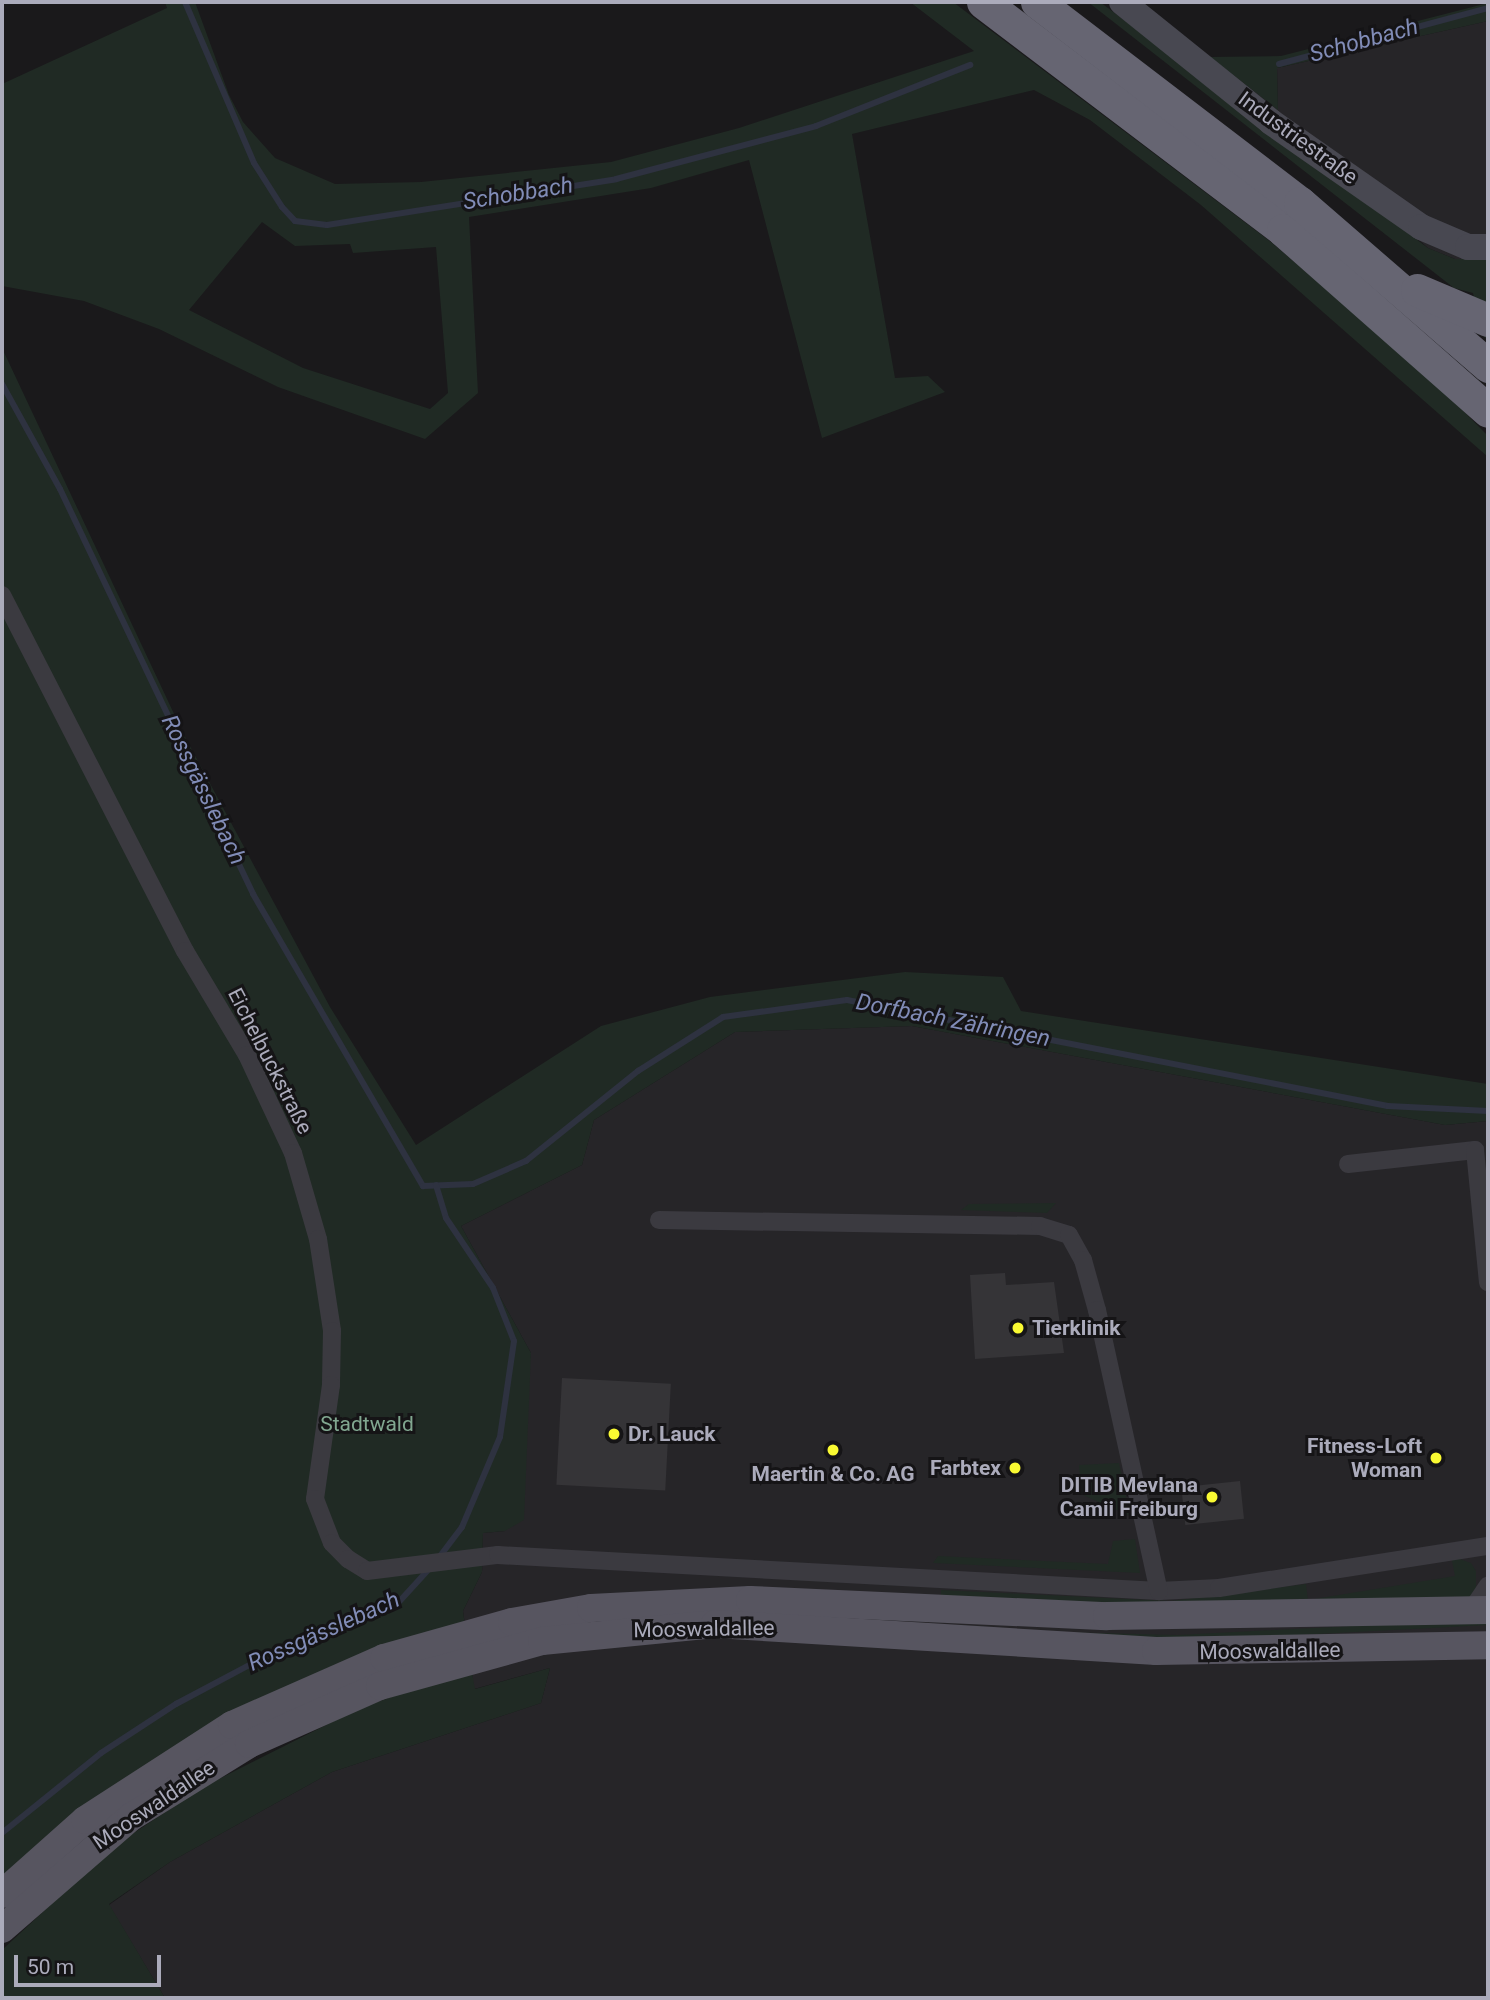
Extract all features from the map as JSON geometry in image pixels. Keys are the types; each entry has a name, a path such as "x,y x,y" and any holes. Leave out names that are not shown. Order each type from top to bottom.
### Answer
{"highway":[{"path":"983,2 1283,230 1488,411"},
{"path":"1037,2 1300,202 1488,366"},
{"path":"1389,278 1488,320"}],"main road":[{"name":"Mooswaldallee","path":"2,1894 85,1820 232,1725 384,1658 512,1622 591,1608 750,1600 1107,1616 1479,1611"},
{"name":"Mooswaldallee","path":"2,1929 131,1818 249,1744 380,1686 542,1641 715,1624 1156,1651 1488,1646"}],"street":[{"name":"Industriestraße","path":"1122,2 1272,122 1421,227 1468,247 1488,247"},
{"name":"Eichelbuckstraße","path":"2,595 185,951 247,1055 293,1153 318,1239 332,1331 331,1385 315,1499 332,1544 368,1571 498,1555 1159,1591"},
{"path":"1348,1164 1475,1150 1488,1282"},
{"path":"659,1220 1040,1226 1069,1235 1083,1260 1097,1310 1159,1591 1219,1588 1488,1546"},
{"name":"Mooswaldallee","path":"1479,1611 1488,1585"}],"shaded area":[{"path":"1488,21 1488,259 1455,259 1428,248 1210,57 1278,109 1277,68"},
{"path":"912,1026 1445,1125 1488,1121 1488,1998 165,1998 109,1905 170,1862 332,1772 541,1703 550,1668 474,1689 463,1611 482,1572 483,1533 505,1531 531,1353 461,1226 582,1165 594,1120 735,1032"}],"green space":[{"path":"165,2 195,2 229,95 243,122 275,158 335,184 421,182 611,162 739,128 974,51 910,2 953,2 1271,242 1439,386 1488,436 1488,457 1201,205 1090,120 1034,90 852,134 895,378 928,376 945,392 822,438 749,160 651,188 469,217 478,393 425,439 278,387 159,329 84,301 2,286 2,84 167,8","holes":["262,222 295,246 350,244 353,253 436,247 448,393 430,409 303,368 189,310"]},
{"path":"1088,2 1100,2 1428,248 1455,259 1488,259 1488,341 1482,334 1473,293 1454,288"},
{"path":"1488,3 1488,21 1277,68 1278,110 1210,57 1281,56"},
{"name":"Stadtwald","path":"2,348 184,735 330,1007 416,1145 601,1026 710,997 905,972 1003,977 1021,1011 1488,1084 1488,1121 1445,1125 912,1026 735,1032 594,1120 582,1165 461,1226 531,1353 524,1520 505,1531 483,1533 482,1572 463,1611 465,1626 2,1885 2,1834 65,1782 2,1831"},
{"path":"1056,1203 1047,1213 961,1210 969,1204"},
{"path":"1119,1463 1130,1516 1081,1494 1079,1465"},
{"path":"1135,1539 1140,1573 933,1563 938,1556 1108,1564 1113,1541"},
{"path":"1451,1556 1471,1563 1476,1571 1476,1591 1467,1600 1214,1607 941,1597 941,1590 1170,1601 1306,1584 1308,1600 1455,1576"},
{"path":"1488,1619 1488,1625 1205,1640 1059,1632 1177,1635"},
{"path":"550,1668 541,1703 332,1772 170,1862 109,1904 165,1998 2,1998 2,1950 114,1846 205,1786 360,1708 417,1688 472,1673 475,1689"}],"building":[{"name":"Tierklinik","path":"1005,1273 1006,1285 1054,1282 1064,1353 975,1359 970,1275"},
{"name":"Dr. Lauck","path":"562,1378 671,1384 665,1491 556,1485"},
{"name":"DITIB Mevlana Camii Freiburg","path":"1240,1481 1244,1519 1185,1525 1181,1487"}],"waterway":[{"name":"Schobbach","path":"185,2 254,163 282,207 295,221 327,225 616,179 816,126 970,65"},
{"name":"Schobbach","path":"1279,64 1488,8"},
{"name":"Dorfbach Zähringen","path":"2,384 60,489 253,894 423,1186 473,1184 526,1161 638,1071 723,1017 847,1000 1388,1106 1488,1111"},
{"name":"Rossgässlebach","path":"436,1185 446,1218 493,1288 514,1341 500,1437 462,1527 437,1560"},
{"name":"Rossgässlebach","path":"2,1833 101,1753 176,1704 257,1661 398,1603 430,1568"}],"place":[{"name":"Tierklinik","path":"1018,1328"},
{"name":"Dr. Lauck","path":"614,1434"},
{"name":"Maertin & Co. AG","path":"833,1450"},
{"name":"Fitness-Loft Woman","path":"1436,1458"},
{"name":"Farbtex","path":"1015,1468"},
{"name":"DITIB Mevlana Camii Freiburg","path":"1212,1497"}]}
